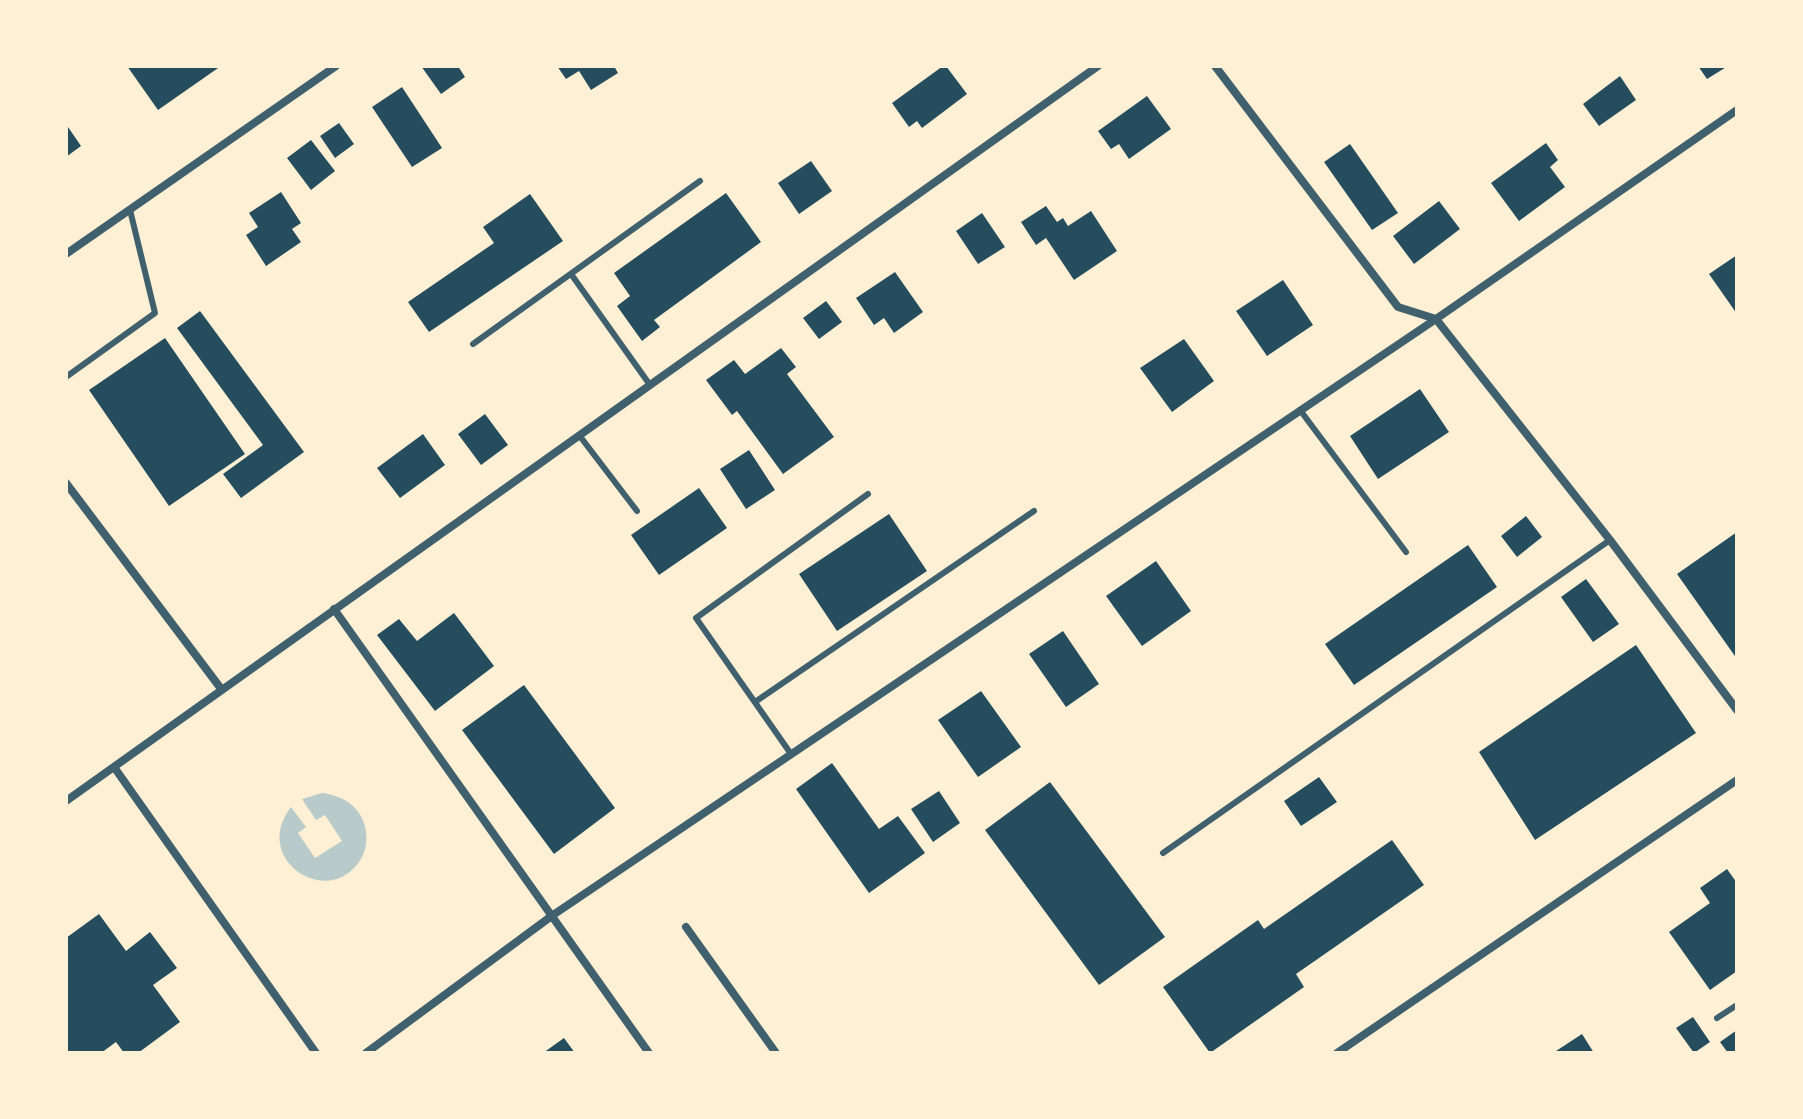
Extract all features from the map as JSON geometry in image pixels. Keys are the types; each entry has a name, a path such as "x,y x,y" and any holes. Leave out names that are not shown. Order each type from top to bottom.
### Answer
{"street":[{"path":"66,254 336,66"},
{"path":"66,801 1098,66"},
{"path":"1215,66 1398,307 1436,319 1610,540 1737,710"},
{"path":"366,1053 553,915 1436,319 1737,110"},
{"path":"66,483 222,690"},
{"path":"334,609 649,1053"},
{"path":"114,767 316,1053"},
{"path":"1337,1053 1737,780"},
{"path":"686,927 776,1053"}],"lane":[{"path":"473,344 700,181"},
{"path":"66,377 155,313 130,210"},
{"path":"571,274 650,385"},
{"path":"1300,410 1406,552"},
{"path":"579,435 637,511"},
{"path":"791,754 696,618 868,494"},
{"path":"755,702 1034,511"},
{"path":"1163,853 1610,540"},
{"path":"1717,1018 1737,1005"}],"shaded area":[{"path":"322,793 336,796 353,806 361,816 366,832 366,846 361,859 347,874 331,880 314,879 299,872 287,860 280,845 281,827 291,807 306,827 298,833 315,858 342,841 325,815 316,820 302,799"}],"building":[{"path":"127,66 221,66 158,110"},
{"path":"421,66 458,66 465,77 441,94"},
{"path":"557,66 614,66 618,73 591,90 579,71 566,79"},
{"path":"943,66 967,94 922,128 917,121 909,127 892,103"},
{"path":"1698,66 1728,66 1707,79"},
{"path":"1620,76 1636,100 1599,126 1583,104"},
{"path":"402,87 442,148 412,167 372,107"},
{"path":"1147,96 1171,129 1129,159 1119,144 1111,149 1098,131"},
{"path":"339,123 354,144 335,158 320,136"},
{"path":"66,124 81,146 66,157"},
{"path":"311,140 335,171 311,190 287,158"},
{"path":"1546,143 1558,160 1550,167 1565,187 1519,221 1491,183"},
{"path":"1350,144 1398,213 1372,230 1324,162"},
{"path":"811,161 832,191 799,214 778,183"},
{"path":"281,192 301,223 292,229 301,242 266,266 246,235 258,227 249,213"},
{"path":"726,193 761,242 654,320 660,327 642,341 617,306 630,296 614,273"},
{"path":"530,194 563,241 429,332 408,302 494,243 483,227"},
{"path":"1439,201 1460,229 1414,264 1393,236"},
{"path":"1046,206 1057,222 1063,218 1068,226 1091,211 1117,251 1074,280 1046,238 1036,245 1021,222"},
{"path":"982,213 1005,247 978,264 956,231"},
{"path":"1737,255 1737,314 1709,274"},
{"path":"895,272 923,312 894,333 884,318 874,325 856,298"},
{"path":"1283,280 1313,325 1267,356 1236,311"},
{"path":"826,301 842,322 819,339 803,318"},
{"path":"200,311 304,452 241,498 223,474 263,445 177,328"},
{"path":"165,338 245,454 169,506 89,390"},
{"path":"1184,339 1214,381 1172,412 1140,368"},
{"path":"781,348 796,367 787,374 834,437 783,474 737,411 732,415 706,380 734,360 745,374"},
{"path":"1420,389 1449,432 1378,479 1350,436"},
{"path":"485,414 508,445 481,465 458,434"},
{"path":"423,434 445,465 400,498 377,468"},
{"path":"749,450 775,490 746,509 720,469"},
{"path":"699,488 727,528 659,575 631,535"},
{"path":"889,514 927,571 837,631 799,574"},
{"path":"1526,516 1542,537 1517,557 1501,536"},
{"path":"1737,532 1737,659 1677,574"},
{"path":"1468,545 1497,587 1354,685 1325,644"},
{"path":"1156,561 1191,611 1142,646 1106,596"},
{"path":"1586,579 1619,624 1593,642 1561,597"},
{"path":"454,613 494,666 435,711 377,635 399,619 417,641"},
{"path":"1063,631 1099,684 1066,707 1029,654"},
{"path":"1636,645 1696,733 1535,840 1479,752"},
{"path":"524,685 615,808 554,854 462,730"},
{"path":"981,691 1021,747 978,777 938,720"},
{"path":"832,763 879,829 898,816 925,853 869,893 796,789"},
{"path":"1319,777 1337,802 1301,826 1284,801"},
{"path":"1050,782 1165,937 1099,985 985,830"},
{"path":"939,791 960,823 933,842 911,809"},
{"path":"1392,840 1424,885 1296,974 1304,987 1210,1053 1163,987 1258,920 1264,929"},
{"path":"1727,869 1737,883 1737,971 1710,990 1669,932 1710,903 1700,888"},
{"path":"99,914 126,951 150,932 177,968 153,985 180,1022 138,1053 124,1053 116,1042 101,1053 66,1053 66,938"},
{"path":"1693,1017 1710,1042 1694,1053 1676,1028"},
{"path":"1737,1030 1737,1053 1728,1053 1720,1042"},
{"path":"1582,1034 1594,1053 1556,1051"},
{"path":"564,1038 575,1053 543,1053"}]}
